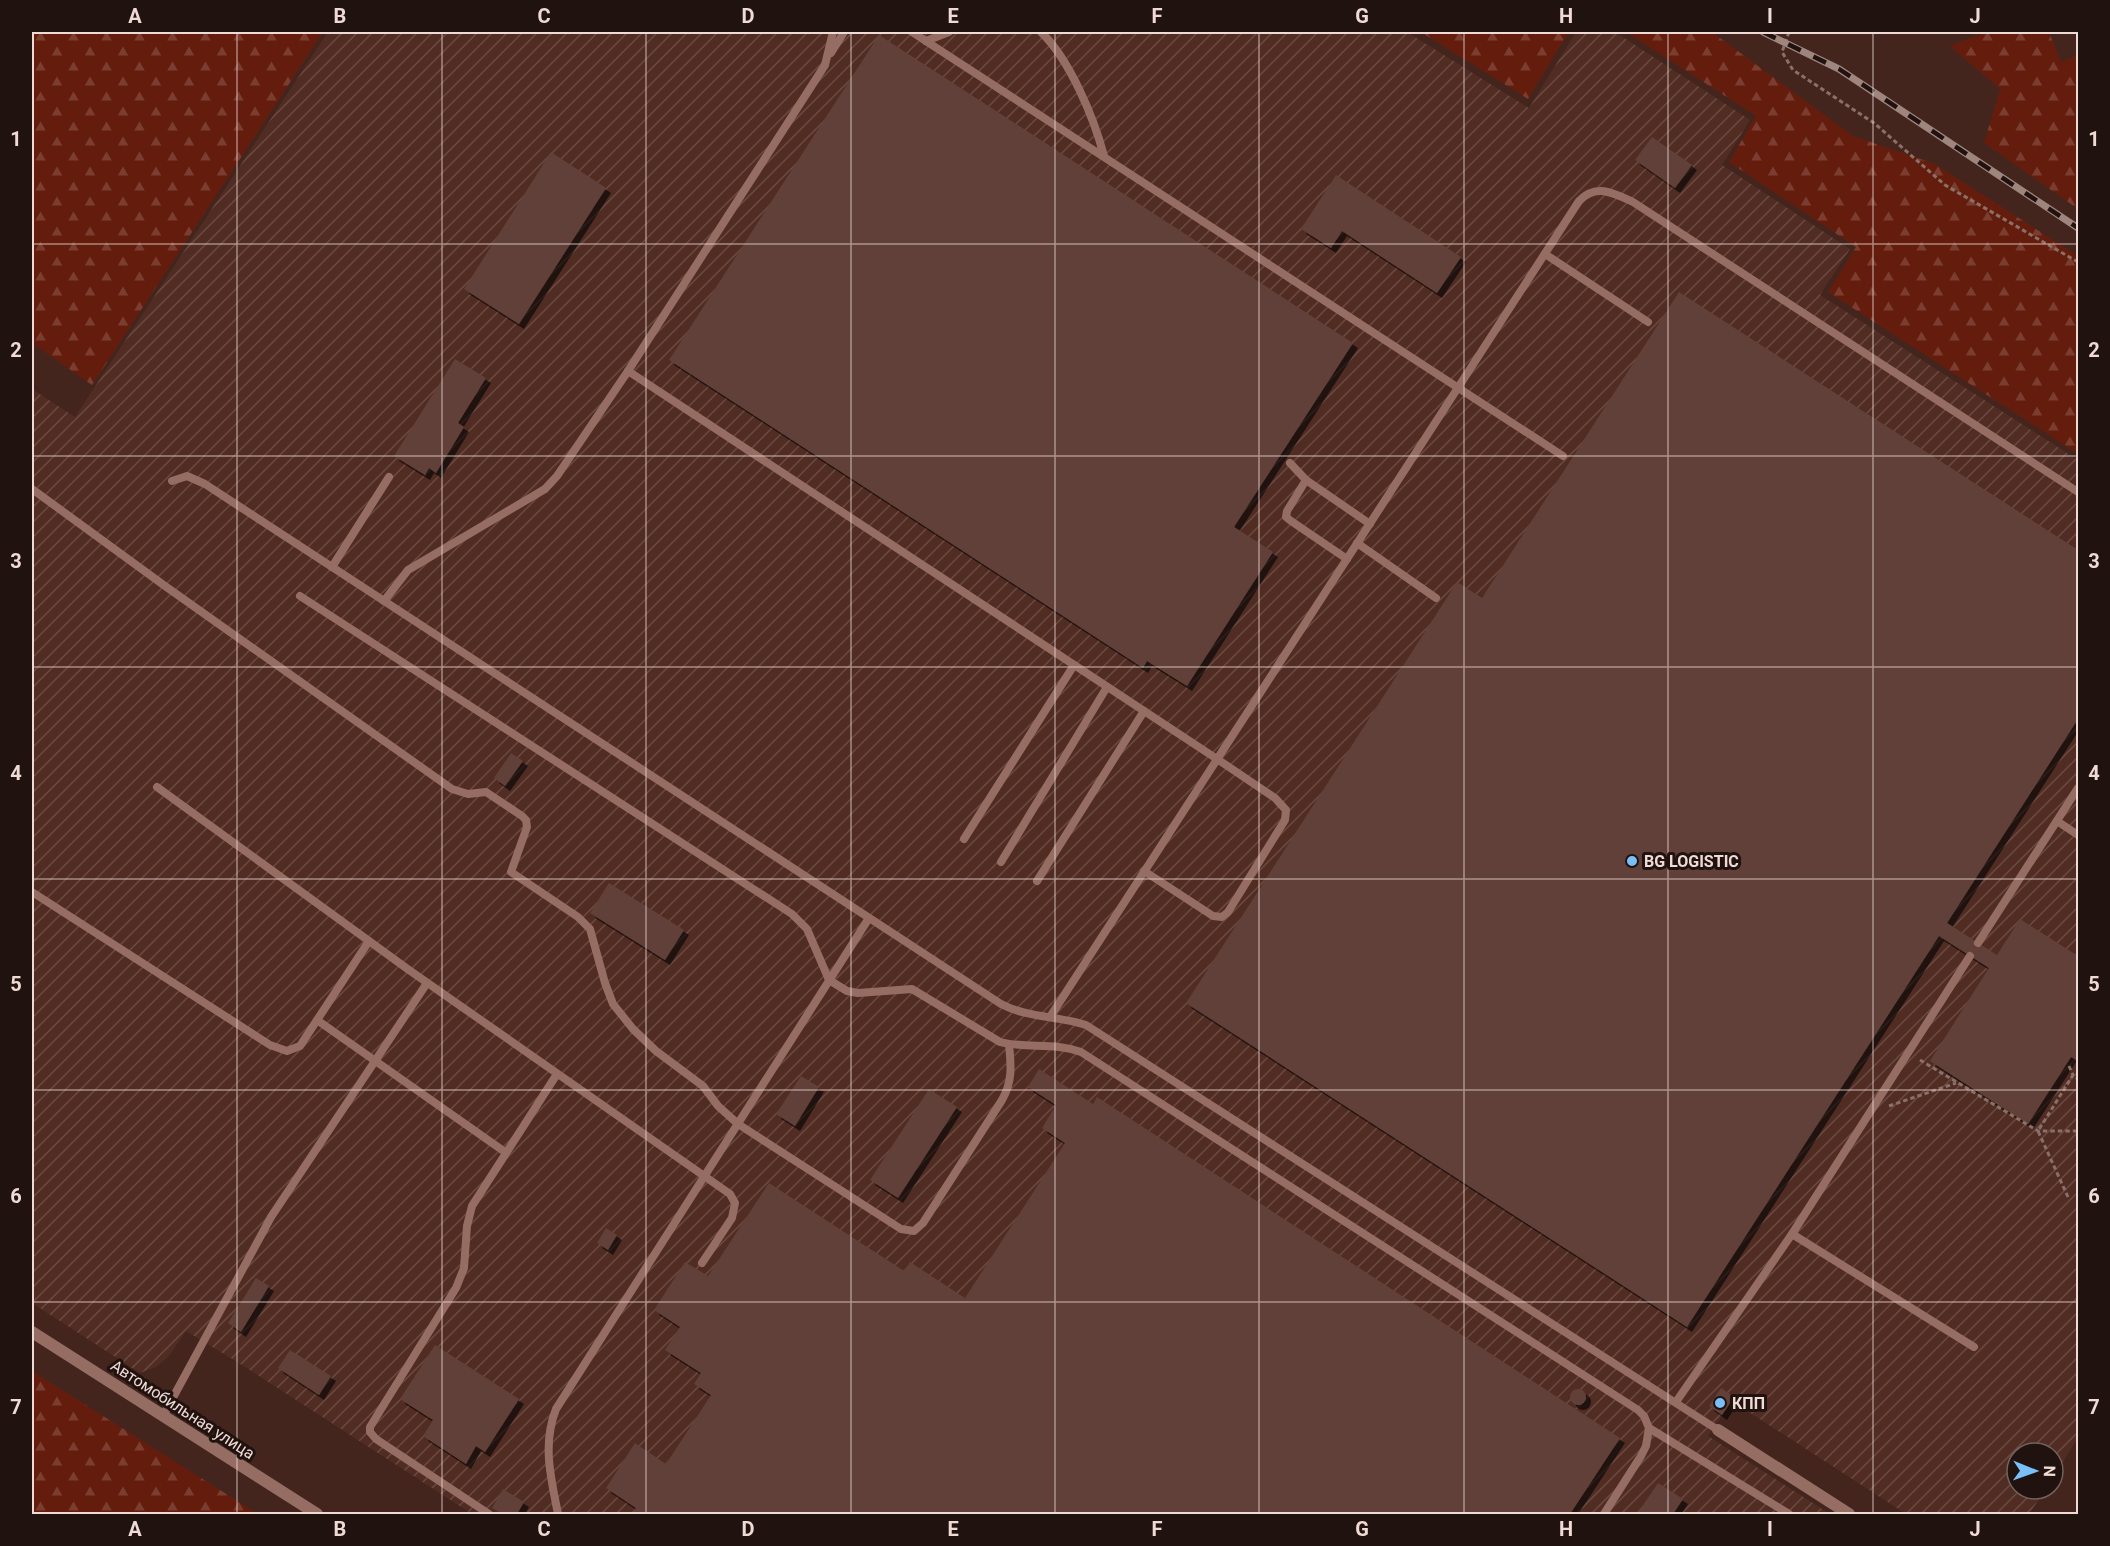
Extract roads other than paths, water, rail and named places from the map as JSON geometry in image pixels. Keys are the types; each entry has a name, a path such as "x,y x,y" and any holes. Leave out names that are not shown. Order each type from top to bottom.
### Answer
{"street":[{"name":"Автомобильная улица","path":"32,1332 317,1515"},
{"path":"1718,1430 1849,1515"}],"lane":[{"path":"825,65 833,32"},
{"path":"384,601 408,570 545,489 557,476 628,371 844,32"},
{"path":"912,32 1563,456"},
{"path":"926,41 949,32"},
{"path":"1041,32 1057,53 1079,90 1097,129 1104,156"},
{"path":"1050,1017 1585,195 1600,190 1618,194 1633,202 2079,492"},
{"path":"1545,254 1648,322"},
{"path":"628,371 1284,805 1287,815 1228,912 1222,917 1213,916 1144,871"},
{"path":"1290,463 1306,480 1370,524"},
{"path":"172,481 187,476 196,478 1001,1004 1016,1012 1032,1016 1068,1019 1086,1025 1718,1430"},
{"path":"332,567 389,477"},
{"path":"1306,480 1287,511 1286,517 1347,559"},
{"path":"32,489 452,789 468,794 486,792 522,816 526,820 527,827 511,872 578,917 590,929 613,1004 633,1029 648,1044 703,1086 718,1106 738,1124 902,1229 914,1231 923,1223 1009,1089 1011,1075 1009,1044"},
{"path":"1357,543 1436,598"},
{"path":"300,596 792,914 807,929 829,980 852,993 912,989 992,1038 1009,1044 1056,1045 1081,1052 1638,1410 1644,1416 1649,1428 1646,1446 1604,1515"},
{"path":"964,840 1074,665"},
{"path":"1001,862 1107,687"},
{"path":"1037,881 1144,711"},
{"path":"156,787 427,983 730,1194 735,1203 732,1218 702,1263"},
{"path":"1978,943 2079,788"},
{"path":"2057,821 2079,835"},
{"path":"32,892 270,1045 287,1051 300,1046 369,941"},
{"path":"558,1515 549,1468 548,1446 550,1426 556,1409 869,918"},
{"path":"1676,1402 1792,1234 1970,956"},
{"path":"164,1416 271,1217 427,983"},
{"path":"317,1020 506,1152"},
{"path":"489,1515 376,1439 372,1436 370,1427 456,1288 464,1268 467,1226 472,1206 557,1074"},
{"path":"1792,1234 1974,1347"},
{"path":"1649,1428 1789,1515"}],"railway":[{"path":"1763,32 1839,69 2078,228"}],"place":[{"name":"BG LOGISTIC","path":"1632,861"},
{"name":"КПП","path":"1720,1403"}]}
